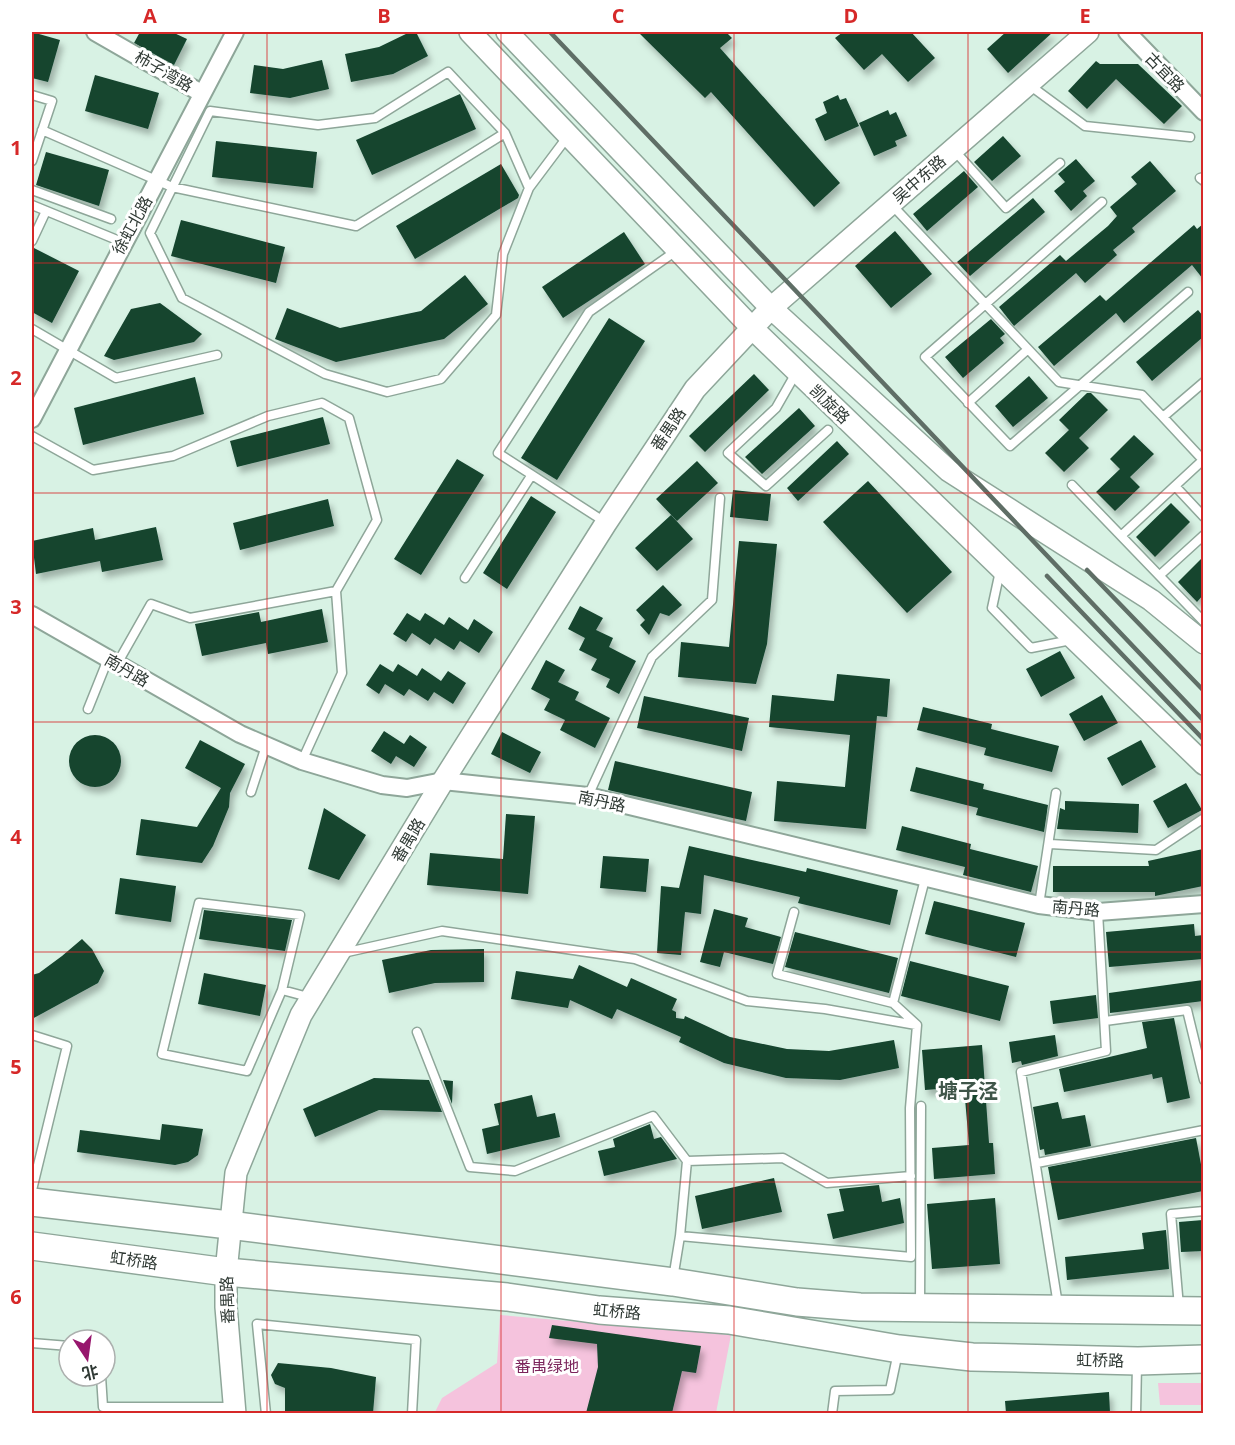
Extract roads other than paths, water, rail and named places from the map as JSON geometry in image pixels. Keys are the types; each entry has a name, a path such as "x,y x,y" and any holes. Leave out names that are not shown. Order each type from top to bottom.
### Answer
{"main road":[{"path":"32,1202 673,1282 797,1302 860,1307 1192,1311"},
{"name":"虹桥路","path":"32,1246 226,1272 507,1297 598,1310 729,1320 898,1349 1025,1360 1203,1359"}],"street":[{"name":"柿子湾路","path":"95,32 201,93"},
{"name":"徐虹北路","path":"32,418 122,242 165,184 201,93 235,32"},
{"name":"凯旋路","path":"470,32 676,251 751,327 1203,764"},
{"name":"凯旋路","path":"507,32 771,308 949,471 1151,600 1203,643"},
{"name":"吴中东路","path":"751,327 1088,32"},
{"name":"古宜路","path":"1127,32 1203,112"},
{"name":"番禺路","path":"235,1410 226,1307 226,1272 236,1173 301,1016 606,522 695,389 751,327"},
{"name":"南丹路","path":"32,615 240,734 302,761 382,785 407,788 444,781 588,796 1039,905 1098,912 1203,904"}],"lane":[{"path":"529,188 505,133 448,72 375,118 318,125 210,111 165,184 150,233 182,298 325,375 387,392 441,379 496,315 503,254 529,188 568,136"},
{"path":"1028,84 1085,126 1190,136"},
{"path":"32,94 52,101 32,159"},
{"path":"42,130 165,184 356,226 505,133"},
{"path":"953,149 1006,208 1060,163"},
{"path":"32,190 111,219"},
{"path":"1102,202 926,357 968,403 1010,446 1188,292"},
{"path":"891,203 1059,382 1142,395 1203,460 1122,536"},
{"path":"32,205 122,242"},
{"path":"32,241 46,210"},
{"path":"606,522 498,453 589,312 676,251"},
{"path":"32,328 116,378 217,355"},
{"path":"968,403 1027,350"},
{"path":"797,372 776,408 728,453 766,486 828,430"},
{"path":"1163,417 1203,382"},
{"path":"32,435 93,470 173,456 268,416 322,404 349,418 377,520 336,591 342,673 302,761"},
{"path":"465,578 531,476"},
{"path":"1072,485 1160,574 1203,622"},
{"path":"1175,486 1203,517"},
{"path":"588,796 652,657 712,600 720,498"},
{"path":"1160,574 1203,535"},
{"path":"1000,568 992,608 1031,648 1074,640"},
{"path":"88,709 113,662 151,604 190,618 336,591"},
{"path":"251,792 266,746"},
{"path":"1039,905 1056,793"},
{"path":"1050,844 1156,850 1203,818"},
{"path":"893,1003 925,879"},
{"path":"199,903 300,915 282,990 247,1071 162,1054 199,903"},
{"path":"794,912 777,974 893,1003 916,1025"},
{"path":"1059,1308 1021,1072 1106,1051 1098,912"},
{"path":"339,954 442,931 635,959 747,1001 825,1009 916,1025"},
{"path":"282,990 312,998"},
{"path":"1105,1021 1186,1010 1203,1080"},
{"path":"680,1236 911,1257 910,1108 916,1025"},
{"path":"417,1032 470,1167 515,1171 652,1116 687,1161 673,1282"},
{"path":"32,1035 67,1046 34,1166 32,1190"},
{"path":"920,1307 921,1106"},
{"path":"1037,1163 1203,1130"},
{"path":"687,1161 783,1158 826,1183 911,1176"},
{"path":"1192,1311 1171,1214 1203,1211"},
{"path":"266,1413 258,1324 416,1340 412,1413"},
{"path":"32,1343 57,1345"},
{"path":"832,1413 835,1391 890,1390 898,1349"},
{"path":"1136,1413 1138,1361"},
{"path":"102,1388 103,1407 235,1410"}],"railway":[{"path":"550,32 1204,721"},
{"path":"1087,570 1204,691"},
{"path":"1047,576 1204,740"}],"district":[{"name":"塘子泾","path":"968,1090"}],"park label":[{"name":"番禺绿地","path":"547,1366"}]}
